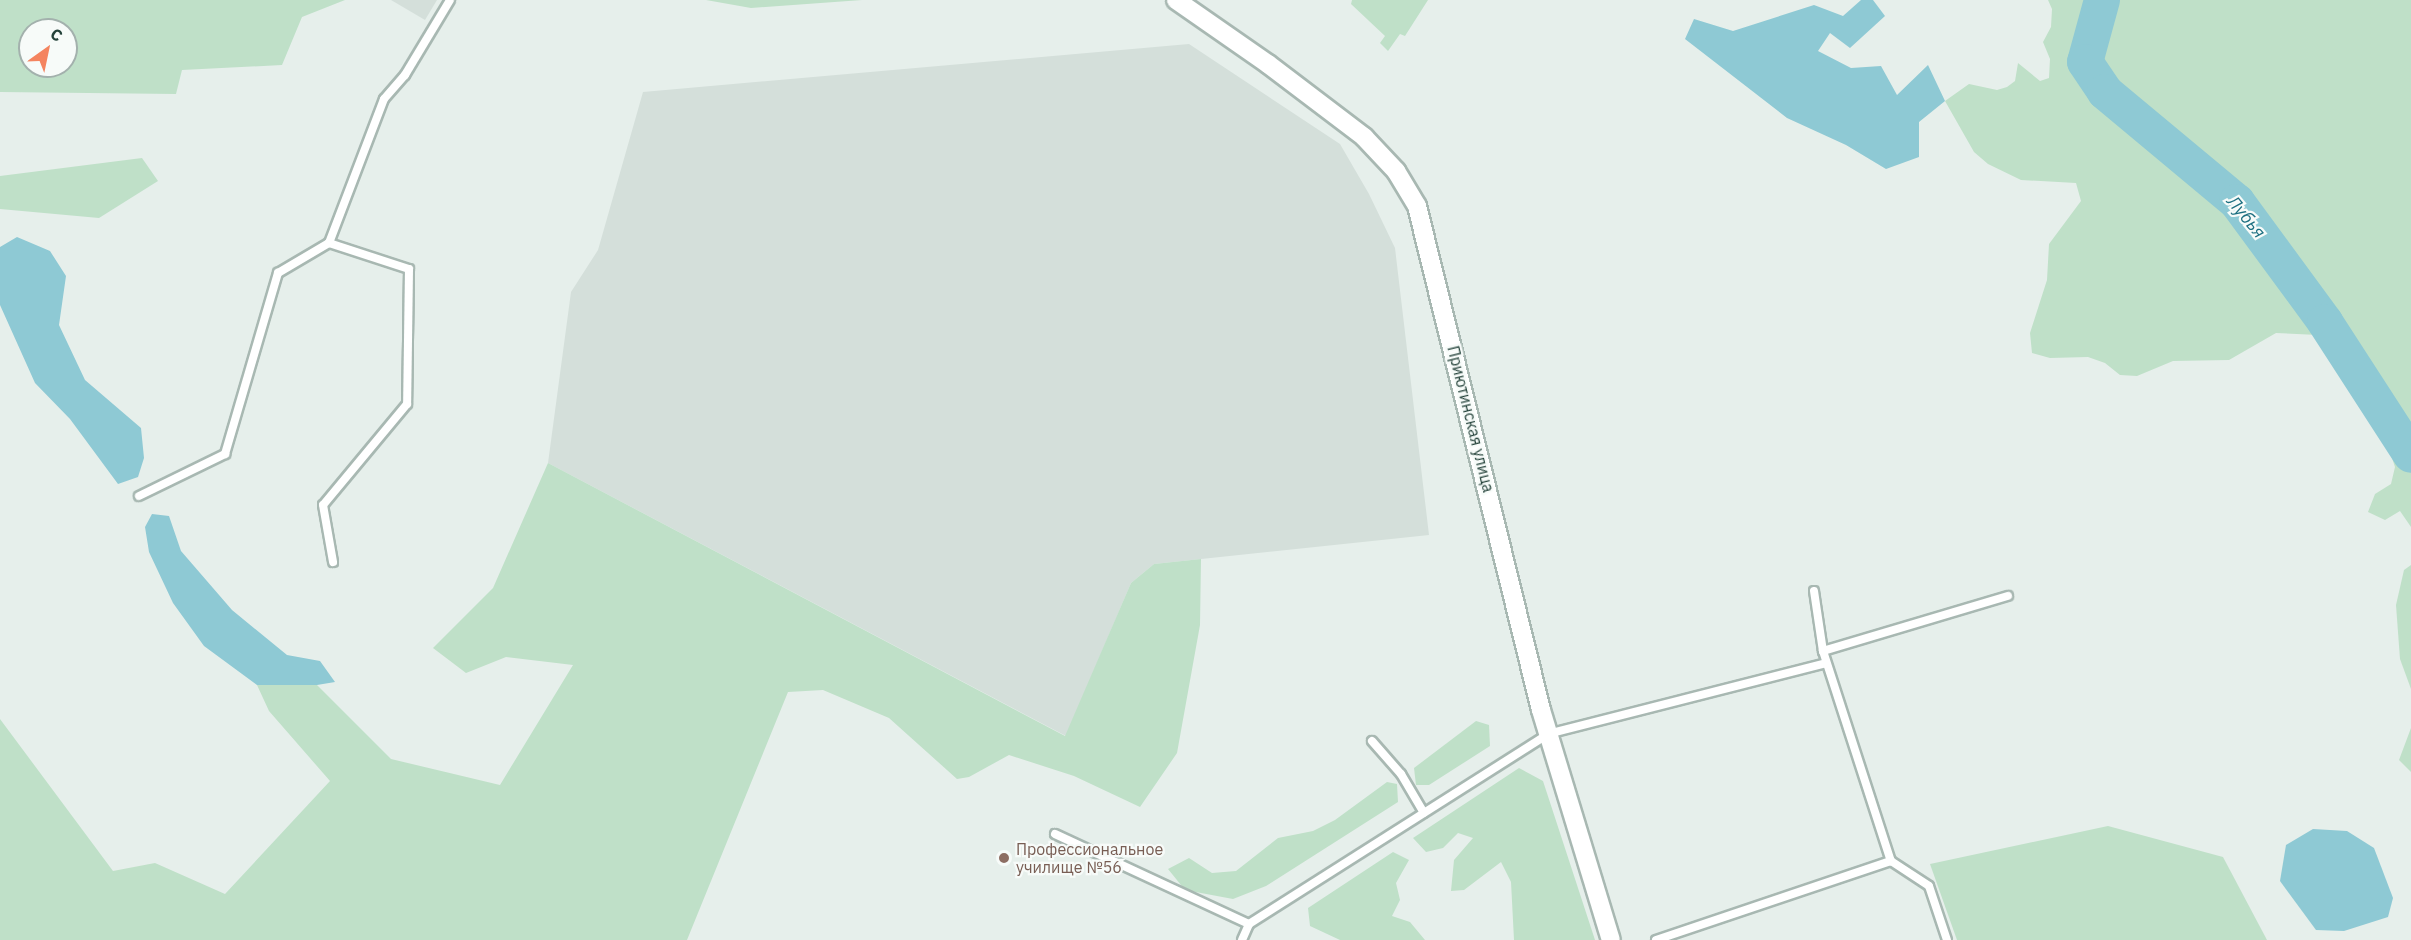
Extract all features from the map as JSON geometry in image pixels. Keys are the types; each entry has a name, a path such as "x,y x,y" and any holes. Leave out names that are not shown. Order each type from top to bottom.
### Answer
{"street":[{"name":"Приютинская улица","path":"1176,0 1268,64 1364,137 1396,171 1417,206 1548,734 1611,940"}],"lane":[{"path":"139,496 225,454 278,273 329,243 384,99 405,75 450,0"},
{"path":"329,243 409,269 407,404 322,505 333,562"},
{"path":"1814,591 1823,651 1891,861 1929,886 1947,940"},
{"path":"1823,651 2008,596"},
{"path":"1242,940 1250,924 1548,734 1827,663"},
{"path":"1371,741 1401,774 1424,813"},
{"path":"1055,834 1250,924"},
{"path":"1656,940 1891,861"}],"shaded area":[{"path":"391,0 437,0 425,20"},
{"path":"1189,44 1340,144 1369,194 1395,248 1429,535 1154,564 1131,583 1066,736 548,463 571,292 598,250 643,92"}],"green space":[{"path":"0,0 345,0 302,17 282,65 182,70 176,94 0,92"},
{"path":"706,0 862,0 751,8"},
{"path":"1352,0 1428,0 1405,36 1400,34 1388,51 1380,43 1385,36 1351,4"},
{"path":"2048,0 2411,0 2411,527 2400,511 2385,520 2368,512 2375,494 2391,484 2395,467 2384,434 2356,386 2341,372 2318,335 2276,333 2229,360 2173,361 2137,376 2120,375 2105,363 2088,357 2050,358 2032,353 2030,333 2047,280 2049,244 2081,201 2076,183 2021,180 1988,164 1974,152 1945,101 1969,84 1997,90 2007,87 2015,81 2018,63 2040,81 2049,78 2050,59 2043,42 2051,27 2052,9"},
{"path":"142,158 158,181 99,218 0,209 0,176"},
{"path":"548,463 1065,736 1131,583 1154,564 1201,559 1200,625 1177,753 1140,807 1074,776 1009,755 969,777 957,779 889,718 823,690 788,692 687,940 0,940 0,719 113,871 155,863 225,894 330,781 269,711 257,685 317,685 391,759 500,785 573,665 506,657 466,673 433,648 493,588"},
{"path":"2411,565 2411,689 2400,659 2396,605 2404,570"},
{"path":"1476,721 1489,725 1490,746 1429,785 1416,785 1414,768"},
{"path":"2411,728 2411,772 2399,760"},
{"path":"1519,768 1543,781 1595,940 1514,940 1511,882 1501,862 1464,890 1451,891 1454,860 1473,838 1458,833 1443,848 1426,852 1413,838"},
{"path":"1387,782 1397,784 1398,802 1266,886 1233,899 1185,890 1168,869 1189,858 1212,873 1236,871 1278,838 1313,831 1335,820"},
{"path":"2108,826 2223,857 2267,940 1957,940 1930,864"},
{"path":"1393,852 1409,860 1396,883 1400,900 1392,916 1410,922 1425,940 1340,940 1310,926 1308,908"}],"water":[{"path":"1861,0 1873,0 1885,16 1850,48 1830,33 1818,51 1851,68 1881,66 1897,95 1928,65 1945,101 1919,122 1919,157 1886,169 1846,145 1787,118 1685,39 1694,19 1733,31 1814,5 1843,16"},
{"path":"17,237 50,251 66,276 59,325 85,380 141,428 144,458 138,477 118,484 70,419 35,383 0,305 0,247"},
{"path":"152,514 169,516 181,551 232,610 287,655 320,661 335,682 317,685 257,685 204,646 173,603 149,552 145,527"},
{"path":"2313,829 2347,831 2374,848 2393,898 2388,917 2344,931 2316,930 2280,881 2286,845"}],"waterway":[{"name":"Лубья","path":"2102,0 2085,62 2105,92 2237,202 2325,322 2411,455"}],"place":[{"name":"Профессиональное училище №56","path":"1004,858"}]}
